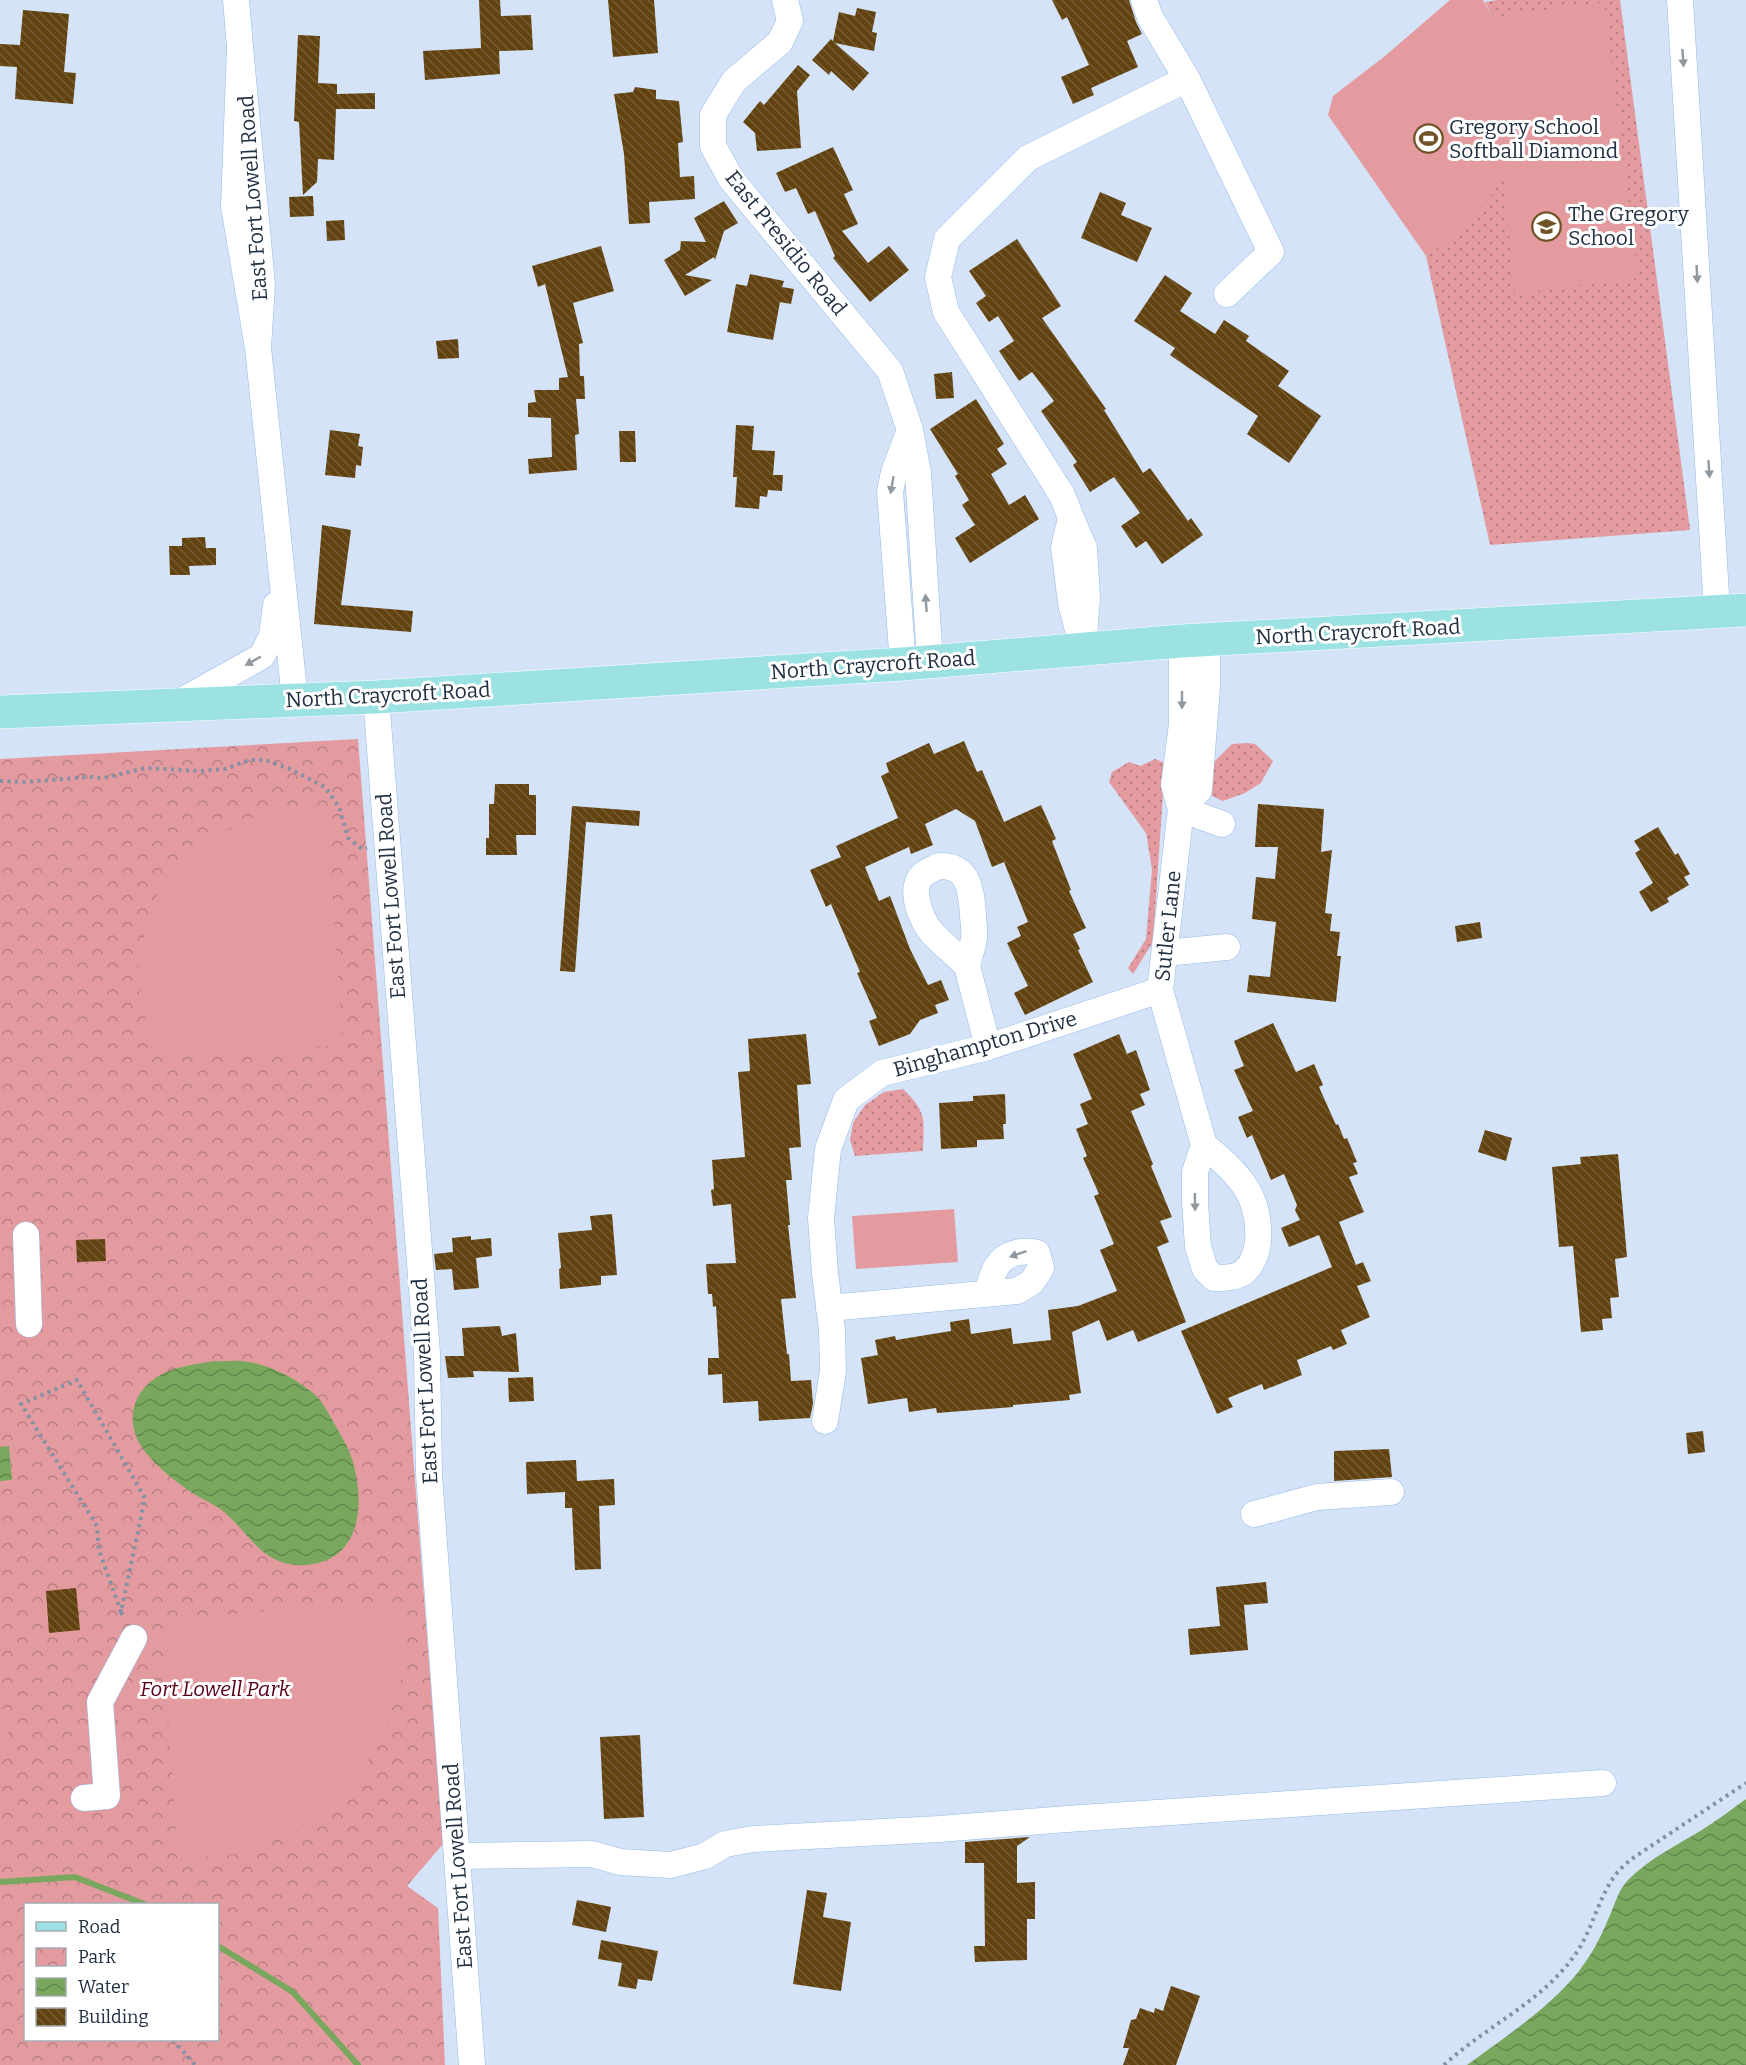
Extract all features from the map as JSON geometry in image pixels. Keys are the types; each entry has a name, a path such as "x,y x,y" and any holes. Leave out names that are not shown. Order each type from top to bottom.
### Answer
{"main road":[{"name":"North Craycroft Road","path":"0,712 376,697 916,663 1195,641 1732,610"}],"street":[{"name":"East Fort Lowell Road","path":"236,0 262,285 258,348 295,700"},
{"name":"East Presidio Road","path":"785,0 790,21 780,42 734,81 713,115 713,146 731,179 890,371 910,430 894,472 890,492 916,663"},
{"path":"1144,0 1150,17 1187,80 1271,252 1227,294"},
{"path":"1680,0 1732,610"},
{"path":"1083,649 1087,598 1084,548 1062,495 946,312 938,277 947,239 1028,158 1187,80"},
{"path":"174,705 262,656 272,636 280,569"},
{"name":"Sutler Lane","path":"1195,641 1174,785 1181,808 1160,990 1204,1145"},
{"name":"East Fort Lowell Road","path":"376,697 427,1353 429,1474 472,2065"},
{"path":"1181,808 1222,825"},
{"path":"1165,953 1227,947"},
{"path":"967,966 988,1047"},
{"name":"Binghampton Drive","path":"825,1421 833,1371 821,1218 828,1149 846,1100 882,1073 988,1047 1160,990"},
{"path":"1204,1145 1240,1179 1254,1204 1257,1220 1257,1250 1251,1263 1243,1273 1227,1278 1214,1278 1209,1274 1205,1269 1198,1247 1195,1172 1204,1145"},
{"path":"26,1235 29,1324"},
{"path":"829,1308 987,1294"},
{"path":"1254,1514 1317,1497 1391,1492"},
{"path":"84,1798 107,1796 100,1702 134,1638"},
{"path":"457,1856 592,1854 620,1862 671,1865 705,1856 725,1844 753,1839 939,1830 1067,1819 1603,1783"}],"path":[{"path":"0,782 104,778 145,768 200,771 225,769 250,760 265,760 290,769 325,787 339,807 348,838 362,849 387,847"},
{"path":"121,1612 145,1498 77,1380 21,1404 97,1526 99,1550 121,1612 134,1638"},
{"path":"1444,2065 1519,2010 1550,1984 1573,1959 1589,1933 1612,1881 1630,1860 1746,1783"},
{"path":"174,2041 195,2065"}],"green space":[{"path":"1450,0 1483,0 1493,17 1604,2 1638,278 1515,294 1503,172 1494,191 1456,236 1426,256 1328,115 1333,96 1385,56"},
{"path":"1497,0 1620,0 1690,530 1490,545 1426,256 1454,237 1494,191 1505,40 1485,2"},
{"name":"Fort Lowell Park","path":"358,739 443,1844 407,1886 438,1908 445,2065 0,2065 0,759"},
{"path":"1232,744 1255,744 1273,761 1261,783 1245,793 1223,801 1212,796 1209,777 1213,763"},
{"path":"1155,759 1165,763 1153,942 1133,974 1128,968 1146,939 1152,869 1146,833 1109,782 1112,772 1129,762 1140,766"},
{"path":"327,806 342,1037 333,1046 162,1059 151,1038 140,999 138,964 151,905 176,864 210,840 251,818"},
{"path":"903,1089 916,1104 922,1117 923,1151 855,1156 850,1140 853,1123 865,1105 884,1092"},
{"path":"954,1209 958,1262 856,1269 852,1216"},
{"path":"402,1601 405,1658 398,1693 380,1741 350,1789 294,1833 234,1854 178,1860 162,1631 174,1618"},
{"path":"0,1709 6,1709 9,1746 0,1746"}],"water":[{"path":"215,1361 251,1362 270,1368 305,1386 324,1406 344,1441 357,1479 358,1512 355,1528 339,1553 325,1561 307,1565 278,1561 257,1547 219,1508 178,1483 140,1445 133,1425 133,1415 139,1395 145,1387 160,1375 168,1372"},
{"path":"9,1446 12,1480 0,1481 0,1447"},
{"path":"1746,1799 1746,2065 1467,2065 1530,2019 1573,1978 1605,1928 1625,1883 1637,1871"}],"building":[{"path":"479,0 500,0 501,16 531,15 533,50 499,51 500,74 425,80 423,51 481,48"},
{"path":"608,0 654,0 658,53 613,57"},
{"path":"1052,0 1129,0 1142,34 1127,41 1138,67 1091,88 1094,95 1073,104 1061,77 1089,65 1067,17 1062,20"},
{"path":"857,8 876,12 872,32 877,33 874,51 835,43 869,73 853,91 831,71 829,75 812,60 831,39 833,41 839,12 855,16"},
{"path":"23,10 69,14 64,72 76,73 73,104 15,99 17,67 0,66 0,44 20,45"},
{"path":"298,35 320,36 318,83 337,84 337,94 375,93 375,109 336,109 334,160 318,159 317,182 303,195 299,122 294,121"},
{"path":"798,65 810,75 797,91 801,148 757,151 755,133 743,122 760,101 764,105"},
{"path":"635,87 656,90 656,99 679,101 683,142 678,143 680,177 694,176 695,199 649,202 650,223 629,224 624,154 614,94 633,92"},
{"path":"833,147 853,190 844,194 858,224 842,231 868,263 889,246 909,270 870,302 833,258 835,256 815,211 808,214 796,188 785,192 776,173"},
{"path":"1100,192 1126,203 1121,215 1152,228 1137,262 1081,238"},
{"path":"313,196 314,216 290,217 289,197"},
{"path":"724,201 738,223 724,231 715,260 714,257 685,275 712,280 685,296 664,260 680,250 681,241 706,242 694,218"},
{"path":"344,220 345,240 327,241 326,221"},
{"path":"1017,239 1061,306 1042,318 1106,409 1104,410 1143,473 1150,468 1188,521 1191,518 1203,535 1162,564 1146,541 1136,548 1121,526 1140,513 1114,477 1090,492 1073,465 1077,462 1041,411 1054,401 1032,372 1019,381 999,351 1014,341 998,316 989,322 976,303 986,296 969,271"},
{"path":"601,246 614,291 573,303 583,343 579,344 580,376 584,376 585,399 576,399 579,434 575,435 577,470 529,474 528,459 552,457 551,418 528,417 528,403 536,402 534,390 559,390 559,378 568,377 545,284 538,287 532,266"},
{"path":"750,274 784,281 782,287 794,289 791,304 780,302 773,340 727,332 736,284 747,286"},
{"path":"1165,275 1192,293 1180,311 1215,334 1224,320 1249,336 1246,341 1289,371 1278,386 1321,416 1289,463 1247,434 1258,416 1170,355 1175,348 1134,321"},
{"path":"458,339 459,358 438,359 436,341"},
{"path":"952,372 954,398 936,399 934,374"},
{"path":"976,399 1004,444 997,449 1007,464 991,474 1009,505 1025,495 1039,519 970,563 955,538 975,525 962,505 969,500 955,476 958,474 930,429"},
{"path":"736,425 754,426 752,450 775,451 773,475 783,475 782,491 768,490 767,497 760,496 759,509 735,507 737,477 733,477"},
{"path":"330,430 360,434 358,446 363,447 361,466 356,465 355,478 325,475"},
{"path":"619,431 635,431 636,462 620,462"},
{"path":"322,525 351,530 341,605 413,611 411,632 314,624"},
{"path":"205,537 206,548 216,548 216,565 189,566 190,575 170,575 169,546 182,546 182,538"},
{"path":"964,741 977,772 982,770 1004,822 1041,805 1056,839 1052,841 1071,890 1069,891 1086,928 1073,934 1093,982 1025,1015 1014,993 1028,986 1007,943 1021,936 1017,927 1028,922 1004,862 992,867 975,821 956,809 925,824 933,845 911,854 909,847 865,867 879,901 890,896 910,949 928,985 941,980 949,1000 935,1005 938,1013 920,1020 910,1034 879,1046 869,1021 877,1018 857,973 860,972 831,904 826,907 810,870 841,857 836,846 898,818 881,776 889,772 886,763 929,743 934,754"},
{"path":"495,784 529,784 529,795 536,795 536,835 516,835 517,855 486,855 486,838 489,838 489,804 494,804"},
{"path":"1258,804 1324,809 1321,852 1332,850 1325,913 1332,914 1330,931 1340,932 1337,956 1341,956 1336,1002 1247,992 1249,975 1270,977 1276,922 1252,919 1256,877 1275,879 1278,847 1255,847"},
{"path":"572,806 640,811 639,826 586,822 575,972 560,971"},
{"path":"1658,827 1675,855 1678,853 1690,874 1684,877 1689,885 1667,898 1669,902 1651,912 1639,892 1653,883 1635,853 1640,850 1634,841"},
{"path":"1480,922 1482,938 1457,942 1455,926"},
{"path":"1273,1023 1296,1072 1314,1064 1323,1085 1319,1087 1336,1125 1338,1124 1344,1139 1347,1138 1357,1162 1353,1163 1358,1174 1349,1177 1364,1212 1339,1222 1356,1265 1363,1262 1371,1281 1357,1286 1370,1317 1341,1330 1347,1344 1333,1350 1331,1346 1297,1360 1302,1375 1264,1390 1262,1384 1228,1398 1233,1407 1217,1414 1181,1331 1332,1267 1319,1235 1289,1247 1281,1228 1300,1220 1295,1210 1297,1205 1284,1174 1271,1180 1252,1135 1247,1138 1238,1117 1253,1111 1234,1070 1244,1066 1234,1041"},
{"path":"806,1034 811,1084 797,1085 801,1147 789,1148 792,1180 786,1180 790,1225 788,1225 796,1298 781,1299 791,1381 811,1380 813,1404 810,1418 759,1421 758,1401 723,1403 722,1374 708,1375 708,1358 719,1358 716,1306 713,1307 712,1294 708,1294 706,1264 736,1263 731,1204 713,1206 712,1160 745,1157 738,1072 750,1071 748,1039"},
{"path":"1119,1034 1127,1054 1136,1050 1150,1090 1140,1094 1145,1105 1131,1111 1172,1217 1160,1221 1169,1242 1157,1247 1186,1322 1138,1342 1133,1330 1107,1341 1099,1320 1072,1332 1081,1393 1069,1395 1070,1400 937,1413 936,1408 909,1412 907,1398 868,1404 861,1358 878,1355 875,1340 895,1336 896,1340 951,1331 950,1322 969,1319 971,1334 1011,1328 1013,1344 1051,1340 1048,1310 1078,1306 1117,1291 1100,1250 1114,1244 1094,1196 1099,1194 1083,1158 1087,1156 1076,1129 1088,1124 1080,1104 1092,1099 1073,1054"},
{"path":"1005,1094 1004,1139 977,1140 977,1147 941,1149 939,1103 973,1101 973,1096"},
{"path":"1485,1130 1512,1138 1506,1161 1478,1152"},
{"path":"1618,1154 1627,1257 1615,1259 1619,1297 1610,1298 1612,1318 1602,1319 1603,1330 1581,1332 1573,1246 1559,1247 1552,1167 1581,1164 1580,1157"},
{"path":"612,1214 617,1275 601,1276 601,1285 560,1289 558,1233 592,1230 590,1216"},
{"path":"471,1236 471,1240 491,1238 492,1256 476,1258 479,1288 454,1290 452,1269 436,1270 434,1254 453,1252 452,1238"},
{"path":"105,1239 106,1261 77,1262 76,1240"},
{"path":"500,1326 502,1336 516,1333 519,1372 473,1371 474,1377 448,1378 445,1356 464,1356 462,1328"},
{"path":"533,1377 534,1401 509,1402 508,1378"},
{"path":"1703,1431 1705,1452 1688,1454 1686,1433"},
{"path":"1389,1449 1392,1477 1334,1481 1334,1451"},
{"path":"576,1460 577,1481 614,1479 615,1505 599,1506 601,1569 575,1570 572,1508 565,1508 565,1492 527,1494 526,1462"},
{"path":"1266,1582 1268,1603 1244,1605 1248,1650 1190,1655 1188,1629 1220,1626 1216,1587"},
{"path":"76,1588 80,1630 49,1633 46,1591"},
{"path":"640,1735 644,1817 604,1819 600,1737"},
{"path":"1030,1837 1017,1846 1017,1883 1035,1882 1035,1919 1027,1919 1027,1960 975,1962 974,1946 985,1946 984,1863 965,1863 965,1842"},
{"path":"807,1890 827,1893 823,1917 851,1922 841,1991 793,1984"},
{"path":"577,1900 611,1907 606,1932 572,1925"},
{"path":"601,1940 658,1951 652,1981 638,1979 636,1989 618,1986 622,1963 598,1959"},
{"path":"1171,1986 1200,1996 1176,2065 1123,2065 1129,2048 1123,2048 1131,2020 1136,2019 1140,2008 1154,2013 1155,2008 1163,2011"}],"waterway":[{"path":"0,1882 75,1877 141,1903"},
{"path":"219,1947 293,1992 358,2065"}],"place":[{"name":"Gregory School Softball Diamond","path":"1428,139"},
{"name":"The Gregory School","path":"1547,226"}]}
